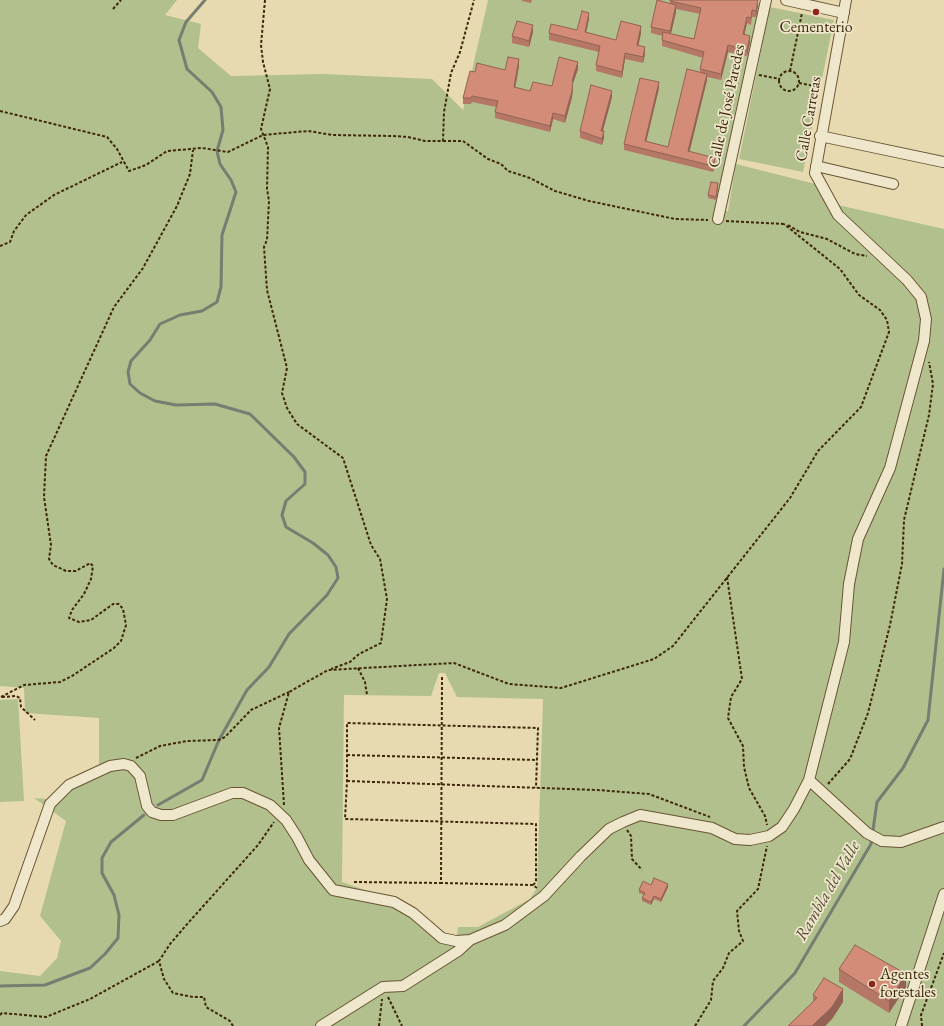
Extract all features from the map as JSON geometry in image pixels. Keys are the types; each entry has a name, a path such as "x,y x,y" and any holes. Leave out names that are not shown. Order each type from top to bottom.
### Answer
{"street":[{"name":"Calle de José Paredes","path":"718,219 766,0"},
{"path":"786,0 844,13"},
{"name":"Calle Carretas","path":"769,836 782,827 794,809 809,780 844,642 849,584 858,539 890,468 924,341 926,318 921,297 907,280 838,215 815,173 820,136 846,0"},
{"path":"820,136 943,162"},
{"path":"816,166 893,184"},
{"path":"0,921 5,919 14,906 50,804 69,785 110,766 124,764 131,766 140,776 147,806 152,812 160,815 173,815 232,794 243,793 270,805 282,817 297,837 309,860 333,890 394,902 413,913 442,938 456,942 470,940 505,925 548,892 581,856 609,829 640,816 712,828 735,838 750,840 769,836"},
{"path":"809,780 867,833 882,841 901,842 944,827"},
{"path":"535,887 548,892"},
{"path":"901,1026 944,894"},
{"path":"321,1026 383,987 403,986 458,951 470,940"}],"path":[{"path":"113,9 121,0"},
{"path":"124,764 160,746 187,741 204,742 219,740 225,737 251,710 290,692 328,670 350,662 359,654 381,643 387,599 380,559 371,545 343,458 297,424 287,408 282,393 287,368 267,290 264,247 267,240 269,201 267,189 268,142 261,129 270,89 263,62 261,45 265,0"},
{"path":"443,141 444,112 451,73 460,52 474,0"},
{"path":"790,71 804,4"},
{"path":"790,71 784,73 780,79 782,88 788,91 794,89 799,83"},
{"path":"790,71 797,76 799,83"},
{"path":"750,72 780,79"},
{"path":"799,83 829,89"},
{"path":"0,111 107,137 117,149 122,162 129,171 146,165 167,151 193,150 202,148 228,152 263,135 308,131 334,135 408,137 425,141 463,141 488,159 501,164 508,171 530,178 555,191 589,201 675,219 696,221 718,219 732,222 784,224 800,232 827,239 855,254 886,260"},
{"path":"0,697 24,685 60,682 72,676 114,648 121,641 126,625 123,609 119,604 113,604 91,620 79,622 69,618 72,610 84,594 91,579 93,566 90,563 76,571 66,571 53,565 49,559 51,545 44,497 46,456 114,307 143,268 177,206 190,174 193,150"},
{"path":"0,246 10,242 14,231 26,215 54,195 122,162"},
{"path":"328,670 454,663 509,684 561,688 654,659 673,646 790,498 818,451 861,407 889,332 887,320 880,310 859,295 840,269 784,224"},
{"path":"821,791 850,759 868,713 890,625 902,564 904,520 929,415 933,384 924,341"},
{"path":"695,1026 711,1000 713,981 723,968 729,953 743,941 739,931 737,910 758,888 769,836 765,816 749,788 744,767 743,746 728,718 731,697 742,679 727,577"},
{"path":"358,668 365,682 367,695"},
{"path":"441,883 442,676"},
{"path":"0,1015 2,1013 46,1017 90,999 159,962 170,944 282,817 279,728 290,692"},
{"path":"0,697 16,696 20,698 21,707 35,720"},
{"path":"354,882 441,883 535,887 536,824 345,819 347,781 347,723 538,728 536,788"},
{"path":"347,755 537,760"},
{"path":"347,781 649,794 717,820"},
{"path":"623,822 631,836 632,859 642,870"},
{"path":"922,1026 921,1015 944,953"},
{"path":"159,962 164,979 173,992 193,997 204,997 206,1006 230,1021 233,1026"},
{"path":"379,1026 383,987"},
{"path":"383,987 402,1026"}],"green space":[{"path":"0,0 177,0 165,15 201,24 198,48 231,76 324,74 432,79 463,110 488,0 741,0 760,4 714,212 728,211 736,164 827,187 838,205 944,229 944,1026 0,1026 0,971 40,976 57,958 61,941 40,916 66,821 34,798 47,799 70,780 99,766 99,718 25,713 24,688 0,686","holes":["439,673 445,673 457,697 543,699 537,888 530,899 478,927 458,927 457,935 448,935 439,931 413,907 342,882 344,695 431,696"]},
{"path":"770,7 834,20 803,172 739,159"},
{"path":"18,699 24,801 0,802 0,700"}],"building":[{"path":"657,0 676,5 670,31 651,27"},
{"path":"670,0 758,0 756,11 752,10 751,18 747,17 743,34 750,36 747,50 728,45 721,74 700,69 704,52 662,40 663,32 694,39 701,8"},
{"path":"582,11 589,13 585,32 616,40 621,21 641,26 637,45 645,47 643,57 625,53 622,72 596,65 600,46 549,33 551,24 577,30"},
{"path":"517,21 533,25 529,41 512,36"},
{"path":"508,57 519,59 514,87 530,91 533,82 552,86 559,57 578,62 572,81 572,91 565,116 553,113 550,126 495,112 498,101 472,96 471,98 463,98 470,71 475,72 477,63 505,70"},
{"path":"687,69 707,74 688,151 715,158 713,166 624,144 640,78 659,82 645,141 668,147"},
{"path":"591,85 612,91 601,131 604,131 602,139 580,131"},
{"path":"711,182 718,183 716,197 708,195"},
{"path":"654,878 668,884 661,899 654,896 651,902 642,898 645,893 639,890 643,881 651,885"},
{"path":"855,945 906,974 889,1001 839,969"},
{"path":"824,978 843,989 832,1007 812,1026 788,1026 817,998 813,995"}],"waterway":[{"path":"158,805 202,780 219,740 247,690 269,667 289,634 327,595 338,578 336,567 328,555 313,543 286,527 282,515 286,501 305,484 305,472 294,457 250,414 215,404 176,405 155,401 140,393 130,384 128,372 131,361 150,340 160,324 180,315 202,311 217,302 221,287 222,235 236,192 231,180 220,164 217,151 223,130 221,107 212,92 187,69 179,40 186,22 205,0"},
{"name":"Rambla del Valle","path":"744,1026 795,973 871,844 877,802 903,768 928,720 944,569"},
{"path":"0,986 45,985 90,968 105,954 118,938 119,915 114,895 102,873 102,858 111,842 144,815"}],"place":[{"name":"Cementerio","path":"816,12"},
{"name":"Agentes forestales","path":"872,984"}]}
